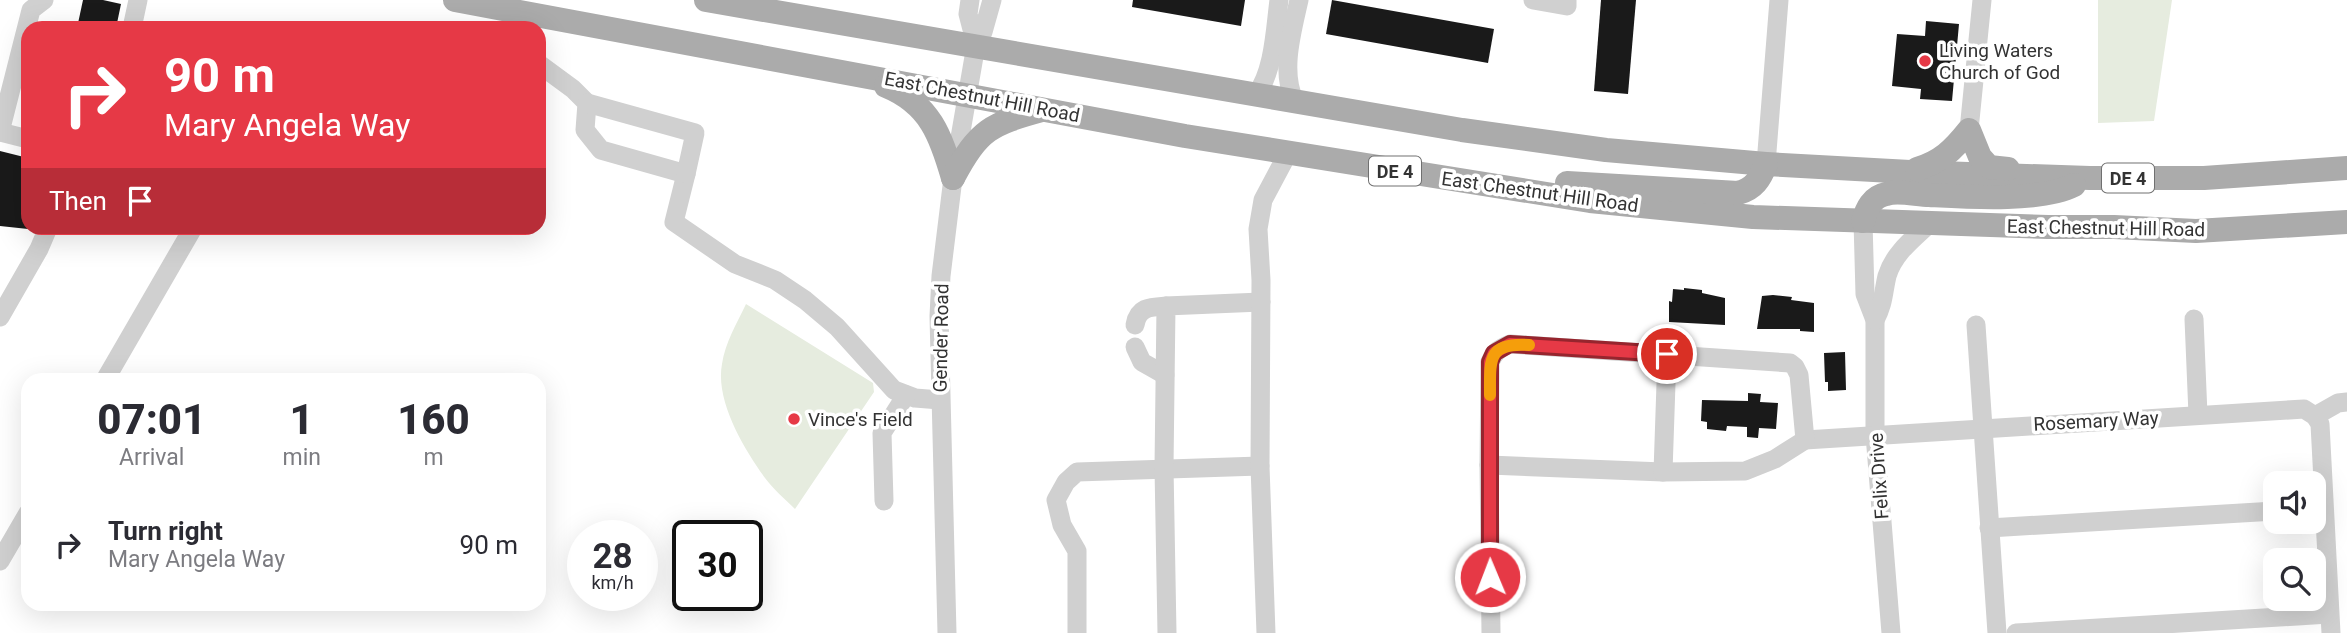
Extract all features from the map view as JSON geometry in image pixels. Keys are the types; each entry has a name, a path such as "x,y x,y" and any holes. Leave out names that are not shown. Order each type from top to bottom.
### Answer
{"main road":[{"name":"East Chestnut Hill Road","path":"455,0 516,19"},
{"name":"DE 4","path":"706,0 1462,130 1606,150 1766,164 1910,172 2090,177 2204,178 2347,168"},
{"name":"East Chestnut Hill Road","path":"546,24 845,72 1288,153 1590,201 1753,217 2196,231 2347,222"},
{"path":"845,72 890,87 914,103 934,124 941,137 953,178"},
{"path":"953,178 966,153 986,132 1003,121 1047,109"},
{"path":"1910,172 1937,163 1955,148 1969,130 1980,157 1989,167 2058,171 2090,177"},
{"path":"1490,186 1534,181 1738,193 1755,184 1762,176 1766,164"},
{"path":"1863,221 1867,208 1873,201 1887,193 1975,199 2067,189 2090,177"}],"street":[{"path":"28,21 31,10 44,0"},
{"path":"134,21 138,0"},
{"path":"970,0 968,14 976,45"},
{"path":"976,45 983,33 992,0"},
{"path":"1256,95 1261,88 1270,57 1279,0"},
{"path":"1295,102 1291,94 1288,69 1299,0"},
{"path":"1534,0 1567,6 1567,0"},
{"path":"1766,164 1779,0"},
{"path":"1969,130 1982,0"},
{"name":"Gender Road","path":"947,633 940,400 941,276 953,178 976,45"},
{"path":"21,49 0,132 21,137"},
{"path":"546,69 587,103 695,133 674,222 735,264 775,280 805,300 837,327 894,390 915,398 940,400"},
{"path":"587,103 584,130 601,150 686,174"},
{"path":"1266,633 1260,466 1261,302 1258,229 1263,200 1288,153"},
{"name":"Felix Drive","path":"1863,221 1864,294 1875,320 1875,435 1891,633"},
{"name":"Felix Drive","path":"1875,320 1883,306 1886,278 1892,261 1930,223"},
{"path":"0,317 45,235"},
{"path":"109,373 189,235"},
{"path":"1135,325 1140,311 1147,307 1261,302"},
{"path":"1166,306 1164,467 1167,633"},
{"path":"2194,319 2198,415"},
{"path":"1976,326 1997,633"},
{"path":"1489,465 1663,472 1745,471 1775,459 1805,440 1799,376 1790,363 1510,344 1494,353 1490,362 1489,465 1491,633"},
{"path":"1135,347 1142,362 1165,376"},
{"path":"1663,472 1667,354"},
{"path":"884,501 882,433 906,395"},
{"path":"2318,471 2319,424 2315,416 2338,403 2347,402"},
{"name":"Rosemary Way","path":"1805,440 2304,409 2315,416"},
{"path":"1077,633 1077,551 1062,525 1056,499 1066,482 1077,472 1164,467 1260,466"},
{"path":"1989,528 2263,512"},
{"path":"0,561 21,525"},
{"path":"2016,633 2330,623 2321,534"}],"shaded area":[{"path":"2098,0 2172,0 2154,121 2098,123"},
{"name":"Vince's Field","path":"746,304 873,383 874,392 795,509 768,482 748,453 733,424 723,393 721,378 724,356"}],"building":[{"path":"83,0 121,4 117,21 78,21"},
{"path":"1133,0 1245,0 1241,26 1132,7"},
{"path":"1332,0 1494,29 1488,63 1326,34"},
{"path":"1601,0 1636,0 1628,94 1594,91"},
{"name":"Living Waters Church of God","path":"1926,21 1959,24 1952,101 1920,99 1921,89 1892,86 1897,34 1925,36"},
{"path":"0,151 21,156 21,228 0,226"},
{"path":"1673,289 1702,290 1702,293 1725,298 1725,325 1669,322 1669,301 1672,302"},
{"path":"1773,295 1814,303 1814,332 1800,329 1757,329 1762,296"},
{"path":"1845,352 1846,390 1828,391 1824,353"},
{"path":"1748,393 1761,394 1760,402 1778,403 1776,429 1759,428 1758,438 1747,437 1747,427 1727,426 1726,431 1707,429 1707,422 1701,421 1702,400 1748,401"}],"slow traffic":[{"path":"1490,395 1490,362 1494,353 1510,344 1529,345"}],"place":[{"name":"Living Waters Church of God","path":"1925,61"},
{"name":"Vince's Field","path":"794,419"}],"route":[{"path":"1490,577 1490,362 1494,353 1510,344 1667,354"}]}
